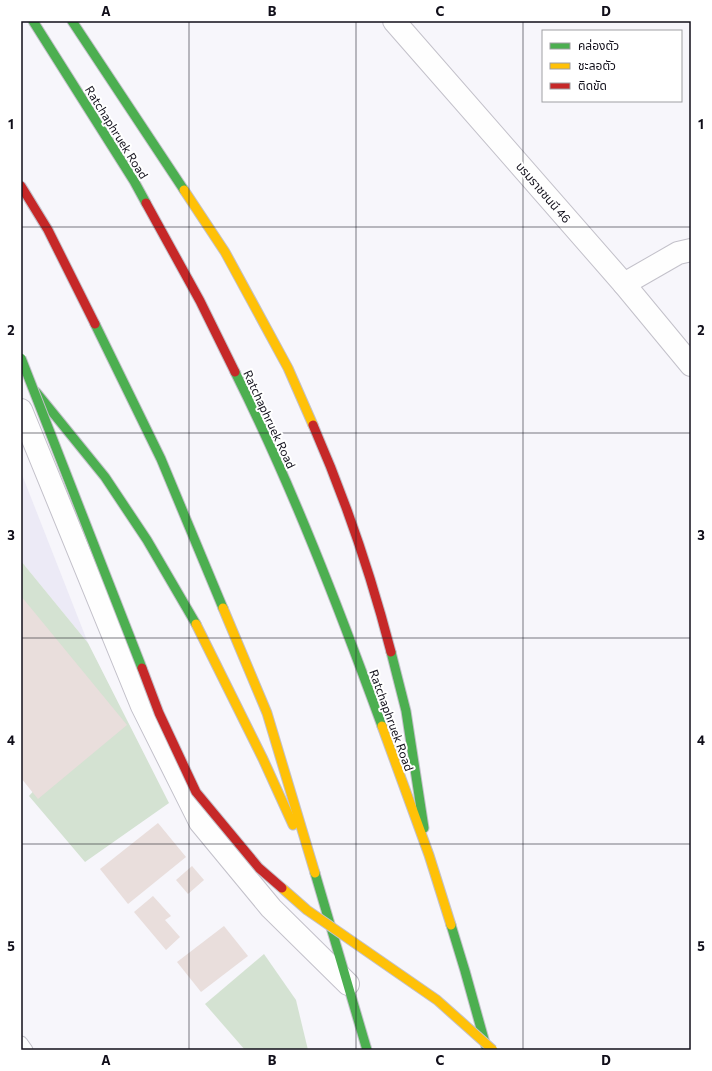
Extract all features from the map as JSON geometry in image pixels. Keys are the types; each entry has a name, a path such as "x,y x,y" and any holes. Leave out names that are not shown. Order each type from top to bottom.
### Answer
{"main road":[{"name":"Ratchaphruek Road","path":"33,21 134,181 200,301 258,417 311,541 354,649 429,855 465,971 486,1050"},
{"name":"Ratchaphruek Road","path":"72,21 225,252 288,368 327,457 361,550 386,633 404,704 429,855"},
{"path":"21,186 48,230 161,459 267,713 367,1050"},
{"path":"21,358 159,713 196,792 259,868 301,905 437,1000 493,1050"},
{"path":"21,375 46,403 105,477 147,540 179,594 264,759 318,883"}],"street":[{"name":"บรมราชชนนี 46","path":"403,25 624,284 691,365"},
{"path":"624,284 678,253 691,250"},
{"path":"21,410 142,706 200,822 271,908 348,984"}],"lane":[{"path":"21,1043 26,1050"}],"shaded area":[{"path":"21,472 88,643 21,561"}],"green space":[{"path":"21,561 88,643 169,803 85,862 29,796 98,720 21,619"},
{"path":"264,954 296,1000 308,1050 245,1050 205,1004"}],"building":[{"path":"21,596 127,725 38,799 21,778"},
{"path":"158,823 186,857 128,904 100,869"},
{"path":"192,866 204,880 188,894 176,880"},
{"path":"153,896 171,916 165,920 180,937 166,950 134,912"},
{"path":"224,926 248,956 201,992 177,962"}],"traffic: fast":[{"path":"33,21 134,181 146,203"},
{"path":"72,21 184,190"},
{"path":"95,324 161,459 223,608"},
{"path":"21,358 142,668"},
{"path":"235,372 295,502 382,726"},
{"path":"36,392 105,477 147,540 196,624"},
{"path":"391,652 406,711 424,828"},
{"path":"315,873 367,1050"},
{"path":"451,925 487,1050"}],"traffic: slow":[{"path":"184,190 225,252 288,368 313,425"},
{"path":"223,608 267,713 315,873"},
{"path":"196,624 263,759 293,825"},
{"path":"382,726 429,855 451,925"},
{"path":"282,888 307,910 437,1000 493,1050"}],"traffic: jam":[{"path":"21,186 48,230 95,324"},
{"path":"146,203 200,301 235,372"},
{"path":"313,425 336,480 356,537 375,594 391,652"},
{"path":"142,668 159,713 196,792 259,868 282,888"}]}
